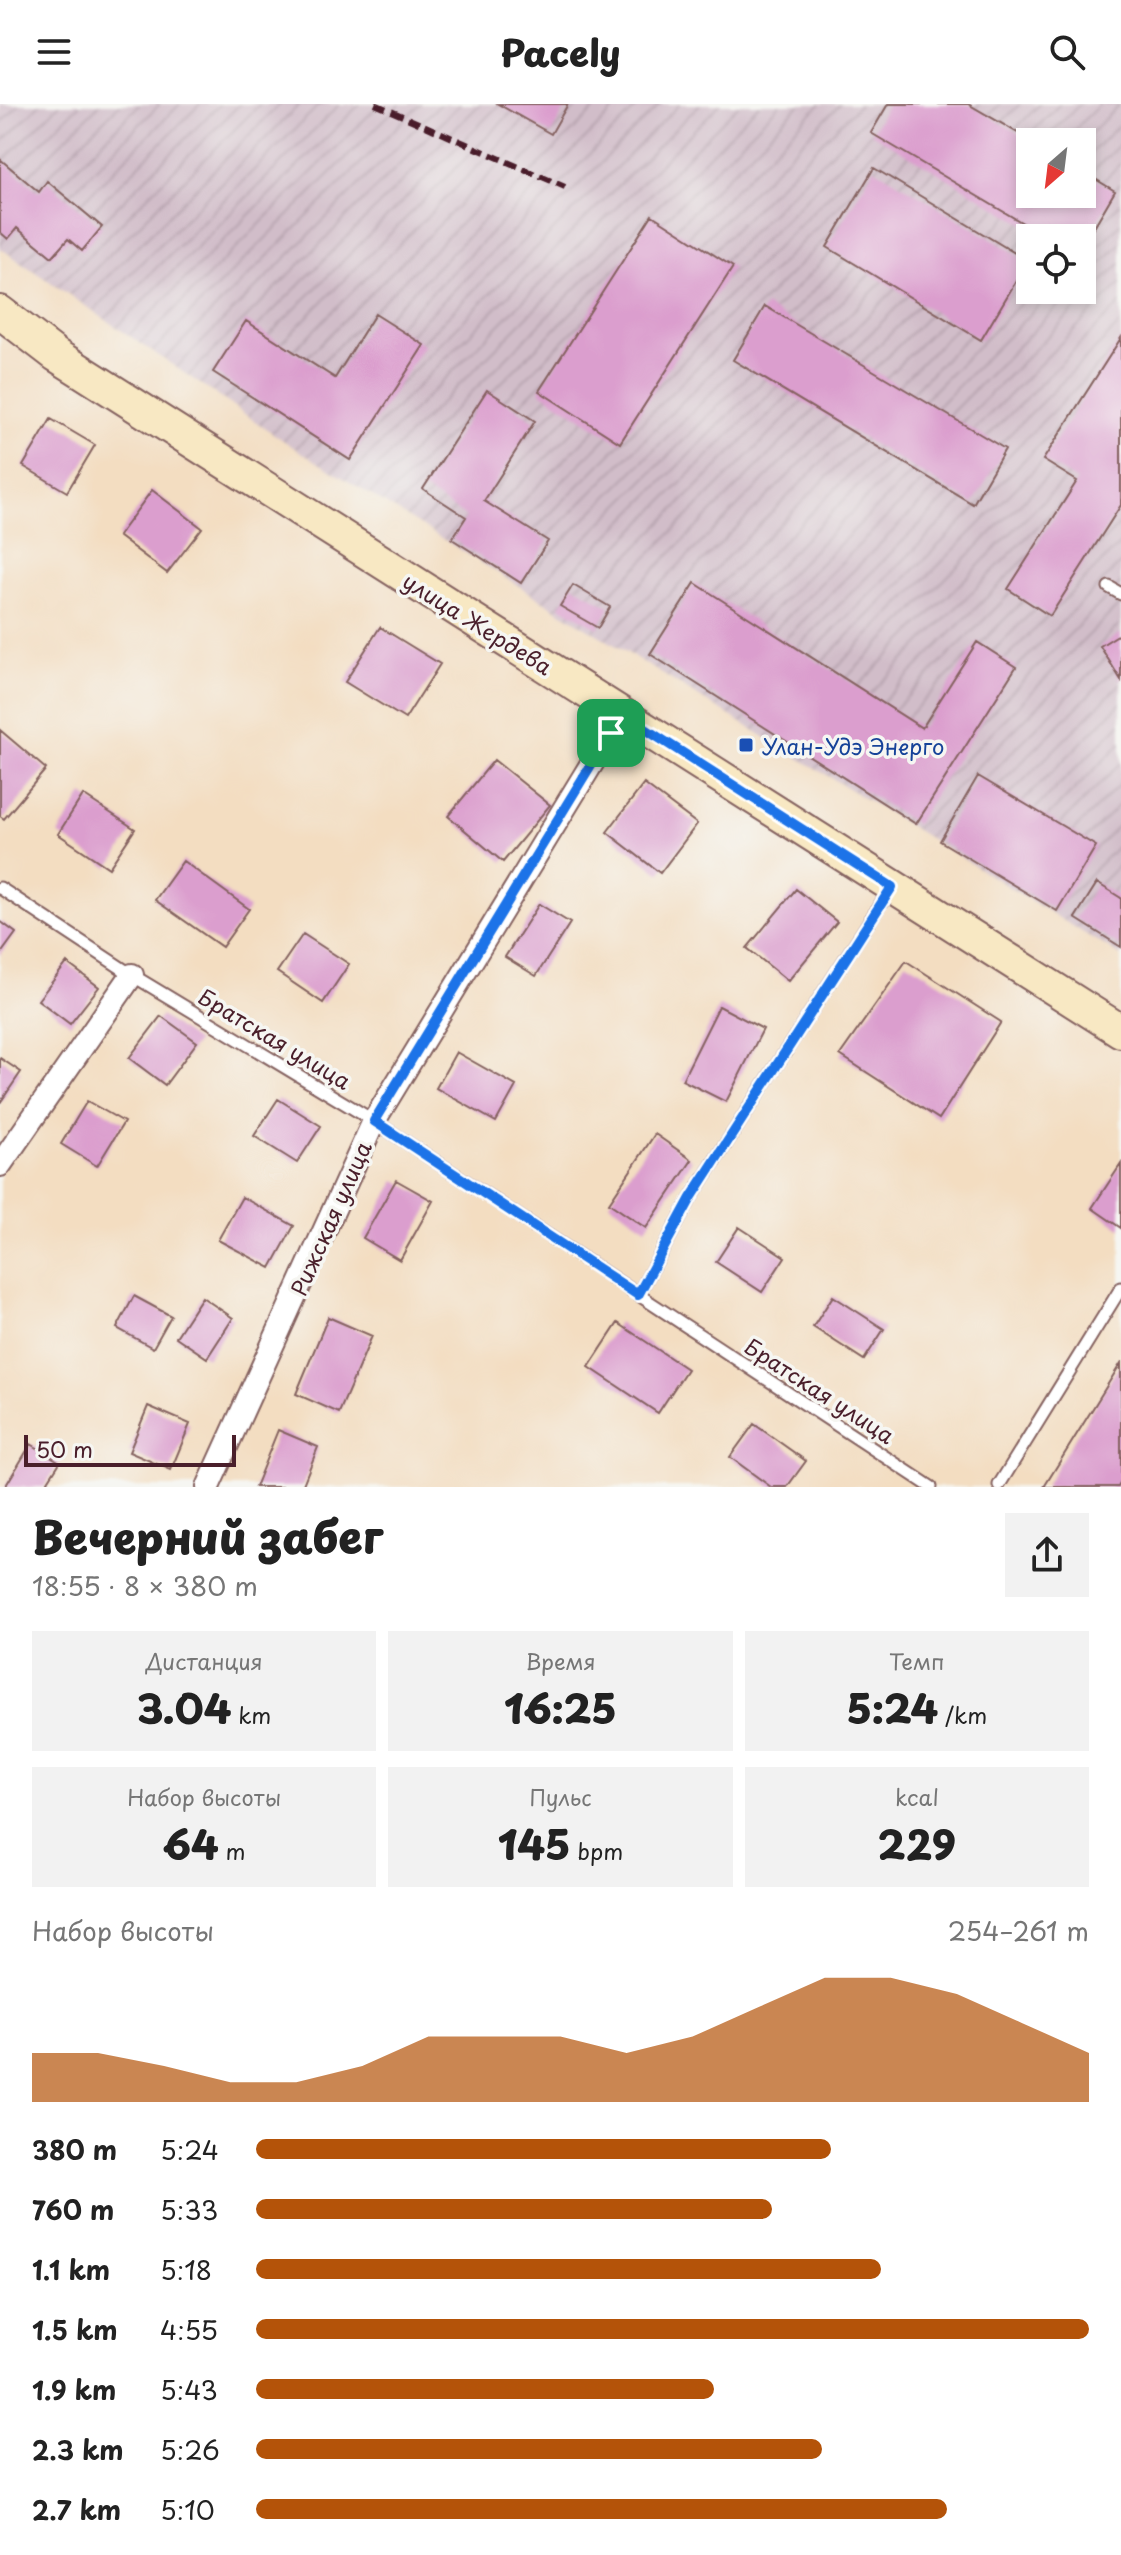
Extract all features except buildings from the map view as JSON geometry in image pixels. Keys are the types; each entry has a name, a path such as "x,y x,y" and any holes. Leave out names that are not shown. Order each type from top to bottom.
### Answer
{"main road":[{"name":"улица Жердева","path":"0,312 56,355 1121,1031"}],"street":[{"name":"Рижская улица","path":"208,1487 374,1121 622,714"},
{"path":"0,1165 132,975"}],"lane":[{"path":"1109,587 1121,594"},
{"path":"638,1295 691,1198 892,887"},
{"name":"Братская улица","path":"0,888 132,975 374,1121 931,1487"},
{"path":"999,1485 1121,1288"}],"shaded area":[{"path":"0,104 1121,104 1121,956 296,449 0,248"}],"railway":[{"path":"375,104 565,187"}],"place":[{"name":"Улан-Удэ Энерго","path":"746,745"}],"route":[{"path":"622,714 892,887 691,1198 638,1295 374,1121 611,733 622,714"}]}
